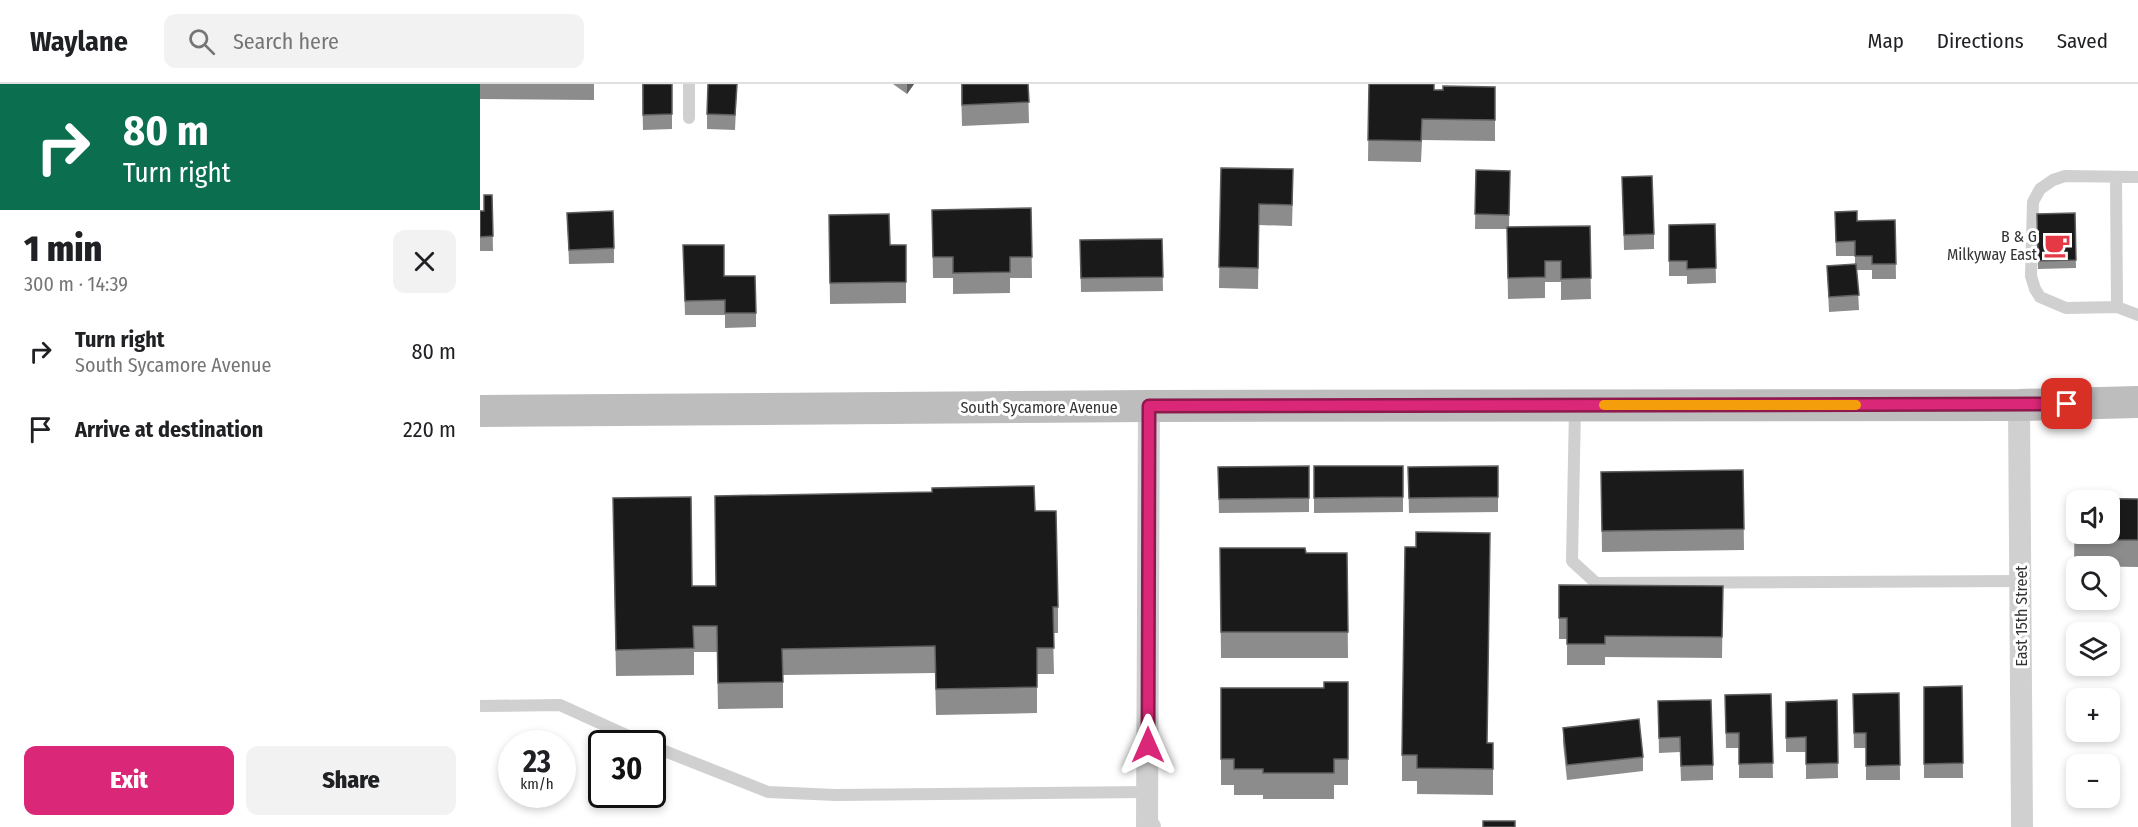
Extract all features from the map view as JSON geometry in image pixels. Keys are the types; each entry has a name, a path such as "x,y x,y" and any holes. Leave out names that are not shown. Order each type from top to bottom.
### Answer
{"main road":[{"name":"South Sycamore Avenue","path":"480,411 1149,406 2019,405 2138,402"}],"street":[{"name":"East 15th Street","path":"2019,405 2022,827"},
{"path":"1149,406 1149,827"}],"lane":[{"path":"689,84 689,118"},
{"path":"2138,177 2065,176 2053,180 2040,189 2033,202 2031,276 2040,297 2066,308 2117,307 2138,315"},
{"path":"2116,177 2117,307"},
{"path":"1575,405 1572,561 1596,583 2021,581"},
{"path":"480,706 560,705 615,730"},
{"path":"666,752 768,792 836,795 1148,792"}],"building":[{"path":"643,84 672,84 672,114 643,115"},
{"path":"708,84 737,84 735,115 707,114"},
{"path":"962,84 1028,84 1029,102 962,105"},
{"path":"1369,84 1434,84 1434,90 1443,90 1443,86 1495,87 1495,120 1422,119 1421,141 1368,140"},
{"path":"1221,168 1293,169 1292,205 1259,204 1258,268 1219,267"},
{"path":"1476,170 1510,171 1509,215 1475,214"},
{"path":"1652,176 1654,234 1624,235 1622,177"},
{"path":"484,195 492,195 493,236 480,237 480,211 484,211"},
{"path":"1031,208 1032,257 1010,257 1010,272 953,273 953,257 933,257 932,210"},
{"path":"613,211 614,248 569,250 567,213"},
{"path":"1857,211 1857,221 1895,220 1896,264 1872,264 1872,256 1855,256 1855,241 1836,242 1835,212"},
{"name":"B & G Milkyway East","path":"2075,213 2076,260 2038,261 2037,214"},
{"path":"889,214 890,245 906,245 906,282 830,283 829,215"},
{"path":"1715,224 1716,268 1687,269 1687,261 1669,261 1669,225"},
{"path":"1590,226 1591,278 1561,279 1561,261 1545,261 1545,277 1508,278 1507,227"},
{"path":"1162,239 1163,277 1081,278 1080,240"},
{"path":"683,245 724,245 724,276 755,276 756,313 725,313 725,300 685,301"},
{"path":"1856,264 1859,295 1829,297 1827,266"},
{"path":"1309,466 1309,498 1219,499 1218,467"},
{"path":"1314,466 1403,466 1403,497 1314,498"},
{"path":"1498,466 1498,497 1409,498 1408,467"},
{"path":"1743,470 1744,529 1602,531 1601,472"},
{"path":"1034,486 1035,511 1056,511 1058,607 1053,607 1054,648 1037,648 1037,687 936,689 935,646 782,649 783,682 718,683 717,626 693,626 694,648 616,650 613,498 691,497 692,586 716,586 715,496 932,492 932,488"},
{"path":"2120,499 2138,499 2138,540 2120,540"},
{"path":"1416,532 1490,533 1487,743 1493,743 1493,769 1417,768 1417,755 1402,755 1405,547 1416,547"},
{"path":"1220,548 1305,548 1306,553 1347,553 1348,632 1221,632"},
{"path":"1559,585 1723,586 1722,637 1605,636 1605,644 1567,644 1567,618 1559,618"},
{"path":"1324,682 1348,682 1348,759 1334,759 1334,773 1263,773 1263,769 1234,769 1234,759 1221,759 1221,688 1324,688"},
{"path":"1962,686 1963,763 1924,764 1924,687"},
{"path":"1899,693 1900,765 1866,766 1866,733 1854,733 1853,694"},
{"path":"1771,694 1773,763 1739,764 1739,733 1726,733 1725,695"},
{"path":"1711,700 1713,765 1681,766 1680,737 1659,738 1658,701"},
{"path":"1837,700 1838,763 1806,764 1806,737 1786,738 1786,702"},
{"path":"1639,719 1643,757 1567,765 1563,728"},
{"path":"1483,821 1515,821 1515,827 1483,827"}],"slow traffic":[{"path":"1604,405 1856,405"}],"place":[{"name":"B & G Milkyway East","path":"2057,245"}],"route":[{"path":"1148,745 1149,406 2067,404"}]}
